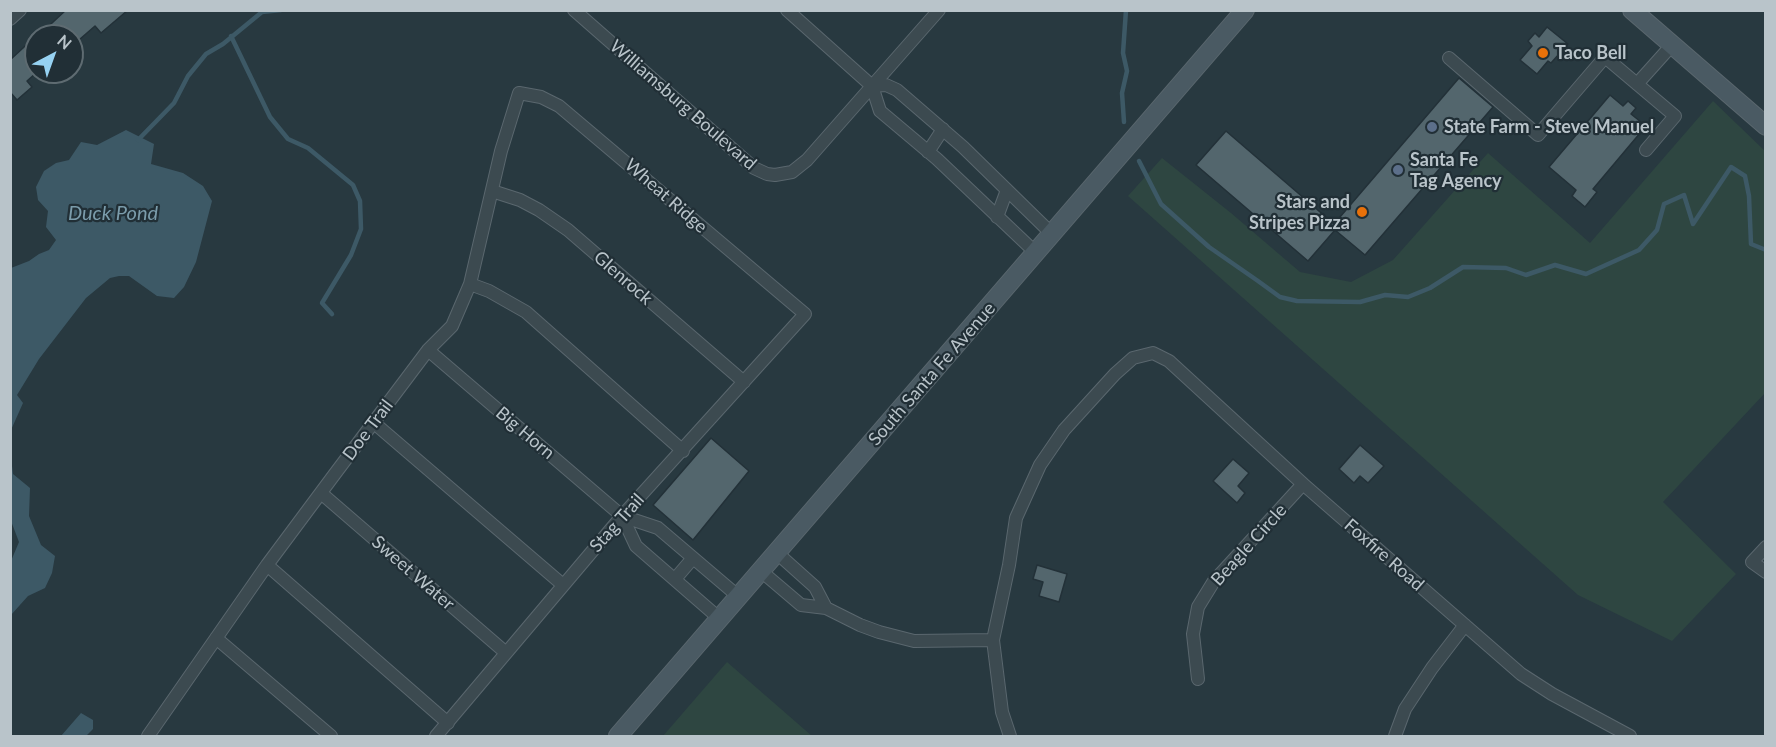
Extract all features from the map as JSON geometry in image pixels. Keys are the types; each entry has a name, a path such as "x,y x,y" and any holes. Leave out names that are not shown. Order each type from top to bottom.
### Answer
{"main road":[{"name":"South Santa Fe Avenue","path":"618,736 1245,10"},
{"path":"1632,10 1766,126"}],"street":[{"path":"10,19 20,10"},
{"name":"Williamsburg Boulevard","path":"574,10 754,168 767,174 783,174 800,167 939,10"},
{"path":"787,10 872,86 880,111 928,152 1036,253"},
{"path":"1638,84 1671,45"},
{"path":"1449,58 1538,135 1605,57 1675,116 1646,150"},
{"path":"872,86 886,85 897,90 942,129 1052,234"},
{"name":"Doe Trail","path":"148,736 267,565 373,422 428,350 452,326 470,284 501,151 519,93"},
{"name":"Wheat Ridge","path":"519,93 541,97 560,106 805,315"},
{"path":"928,152 942,129"},
{"path":"997,217 1007,190"},
{"name":"Glenrock","path":"492,191 520,200 568,230 744,382"},
{"path":"470,284 489,291 526,312 683,451"},
{"name":"Stag Trail","path":"435,736 622,516 805,315"},
{"name":"Big Horn","path":"428,350 622,516 657,528 739,597"},
{"name":"Foxfire Road","path":"993,640 1009,565 1016,518 1040,465 1064,430 1115,374 1133,358 1153,353 1169,361 1303,484 1521,674 1612,732 1630,736"},
{"path":"373,422 562,585"},
{"name":"Beagle Circle","path":"1198,679 1193,634 1198,607 1214,581 1303,484"},
{"name":"Sweet Water","path":"321,493 505,652"},
{"name":"Big Horn","path":"622,516 636,546 720,619"},
{"path":"1766,547 1752,562 1766,572"},
{"path":"777,553 815,587 826,608"},
{"path":"675,579 693,558"},
{"path":"267,565 448,723"},
{"path":"761,571 801,605 826,608 869,629 914,641 993,640 1002,712 1010,736"},
{"path":"1395,736 1405,709 1432,668 1465,625"},
{"path":"216,638 331,736"}],"green space":[{"path":"1713,101 1765,151 1765,393 1663,502 1736,574 1672,641 1578,595 1128,196 1162,158 1300,272 1351,282 1393,260 1488,153 1590,243"},
{"path":"727,662 812,736 663,736"}],"water":[{"name":"Duck Pond","path":"126,130 154,144 151,164 183,173 203,186 212,201 196,262 184,287 174,298 157,296 129,276 119,276 110,278 86,298 39,359 17,395 23,403 11,430 11,268 49,250 56,240 46,227 48,211 38,200 36,187 44,171 56,163 69,160 81,142 97,145"},
{"path":"11,458 13,474 30,488 29,516 41,545 55,556 52,573 45,588 28,596 11,615 11,561 19,542 11,521"},
{"path":"81,713 93,720 93,729 86,736 61,736"}],"building":[{"path":"66,10 128,10 101,33 95,26 84,36 84,24 51,24"},
{"name":"Taco Bell","path":"1547,27 1568,44 1551,63 1548,61 1537,74 1520,60 1532,46 1528,41 1535,33 1539,37"},
{"path":"24,47 24,84 30,84 32,87 17,100 10,92 10,60"},
{"path":"1459,78 1493,107 1365,255 1335,230 1308,261 1196,165 1226,131 1334,224"},
{"path":"1610,95 1623,106 1628,101 1636,108 1631,114 1646,126 1593,189 1597,192 1585,207 1572,196 1576,190 1549,167"},
{"path":"711,438 749,471 693,540 653,505"},
{"path":"1360,445 1384,466 1368,483 1360,476 1354,483 1339,469"},
{"path":"1233,459 1249,473 1238,486 1245,493 1237,503 1213,481"},
{"path":"1037,565 1067,574 1059,602 1039,596 1043,582 1033,579"}],"waterway":[{"path":"138,140 174,103 188,76 206,54 223,44 262,12 281,10"},
{"path":"1124,122 1122,93 1127,71 1123,53 1126,10"},
{"path":"231,36 270,117 288,139 308,148 353,185 360,201 361,229 351,255 322,303 332,314"},
{"path":"1139,161 1161,204 1209,247 1280,297 1297,301 1360,302 1385,295 1408,297 1430,288 1463,267 1506,268 1526,275 1555,265 1586,274 1639,250 1657,230 1664,204 1684,195 1693,224 1731,167 1745,176 1749,196 1751,244 1766,250"}],"place":[{"name":"Taco Bell","path":"1543,53"},
{"name":"State Farm - Steve Manuel","path":"1432,127"},
{"name":"Santa Fe Tag Agency","path":"1398,170"},
{"name":"Stars and Stripes Pizza","path":"1362,212"}]}
